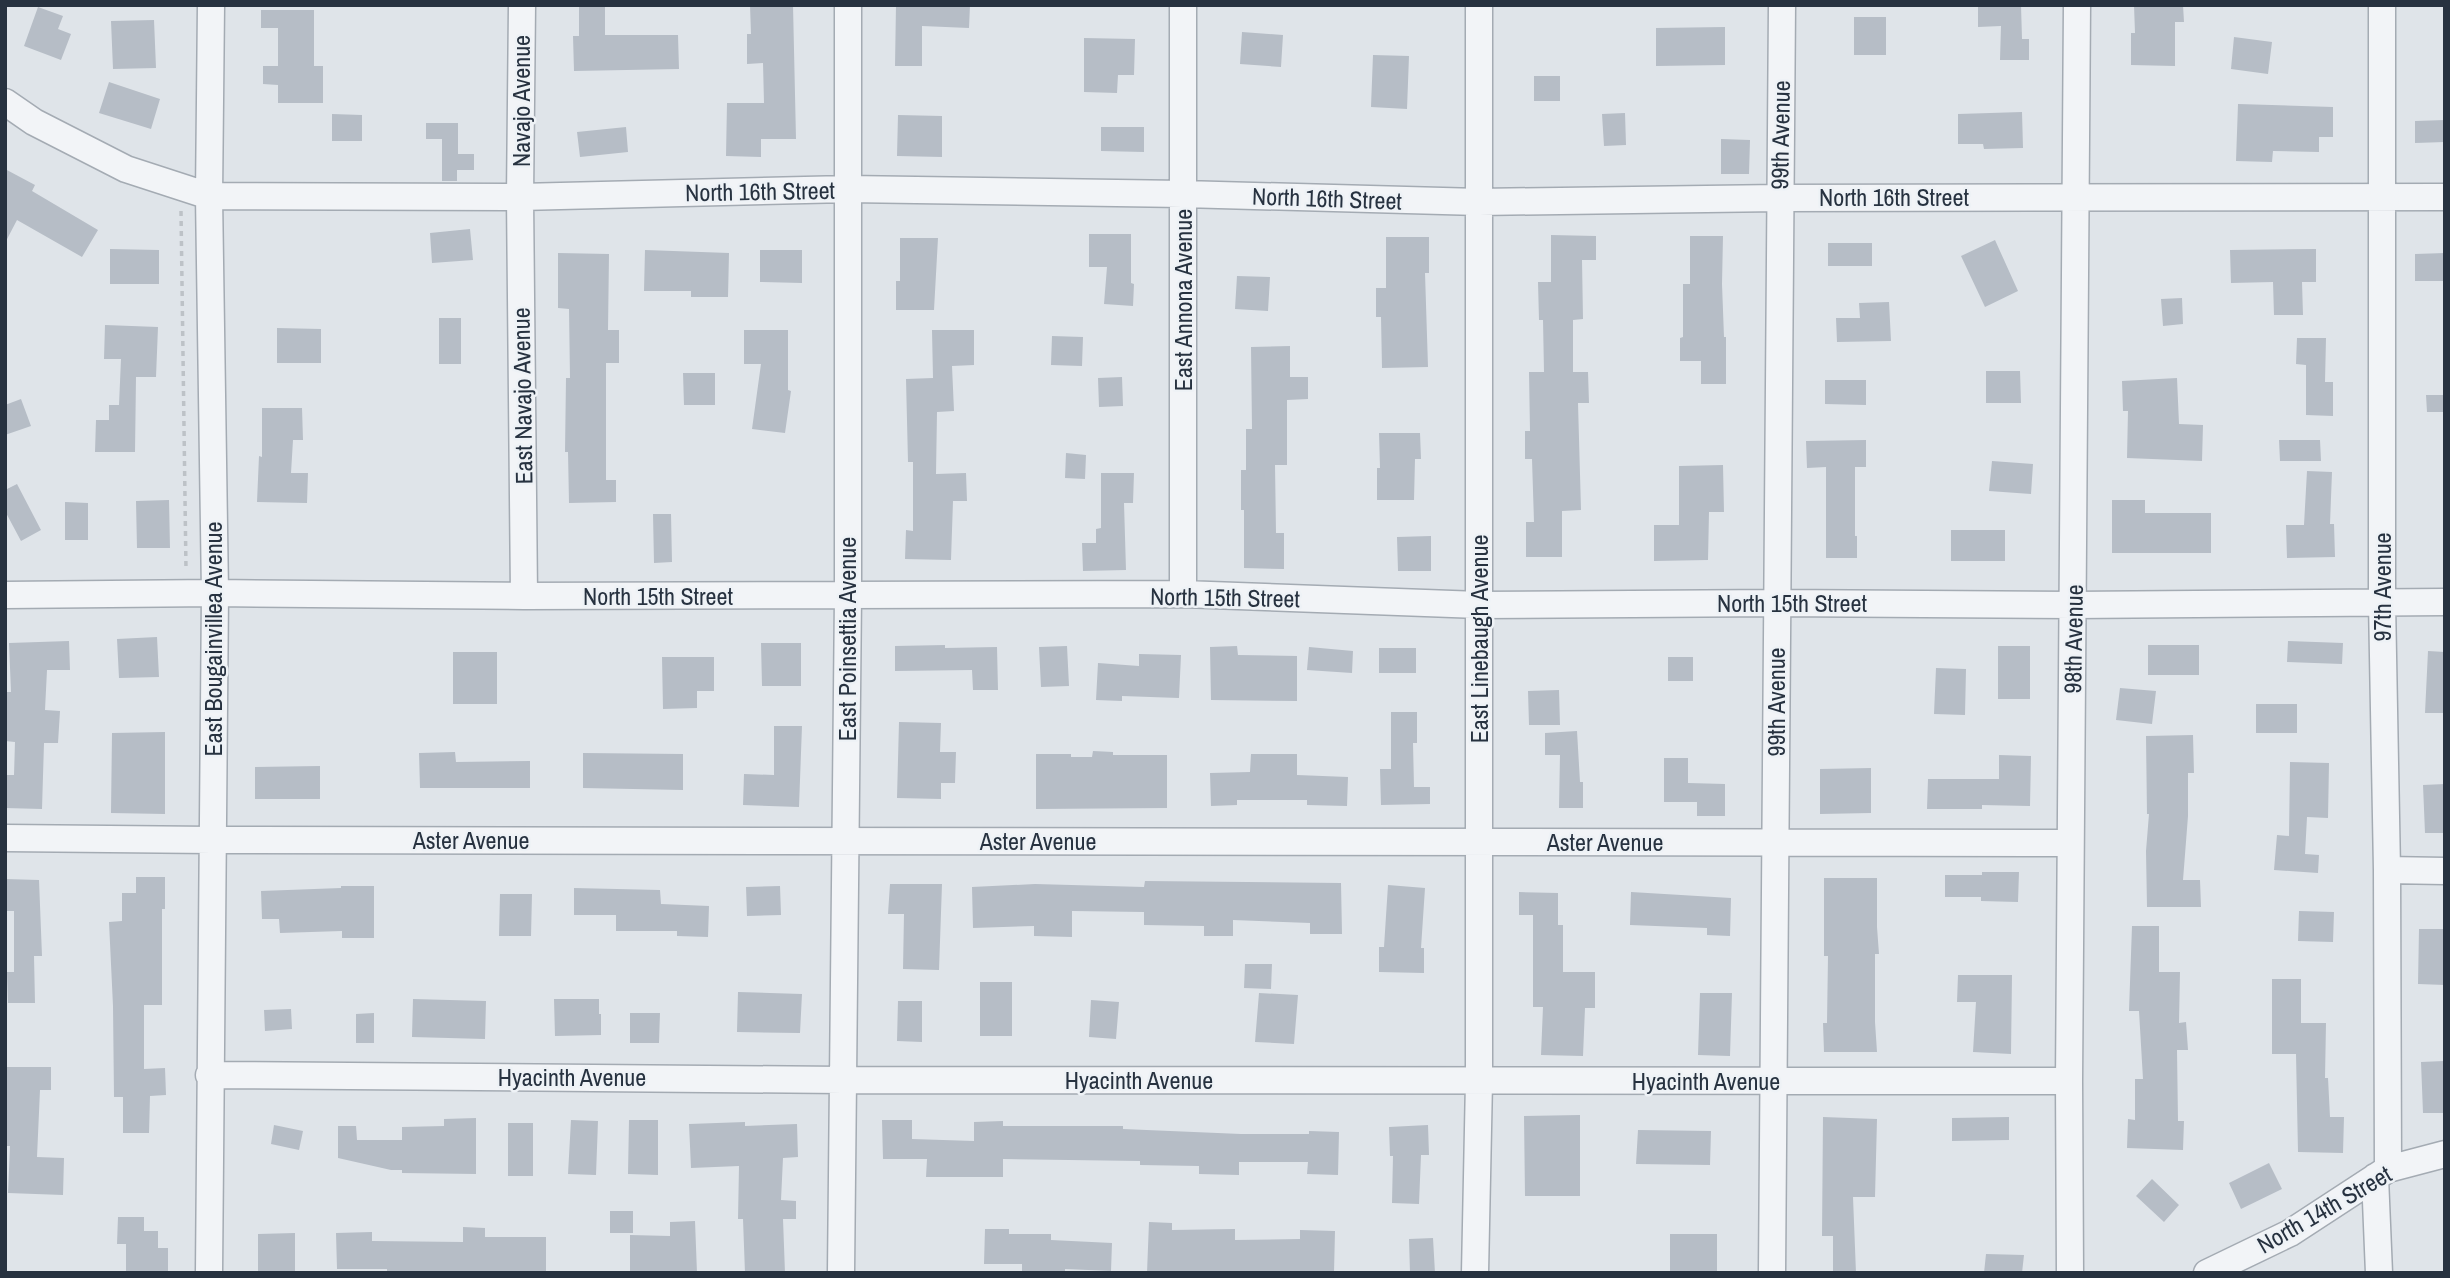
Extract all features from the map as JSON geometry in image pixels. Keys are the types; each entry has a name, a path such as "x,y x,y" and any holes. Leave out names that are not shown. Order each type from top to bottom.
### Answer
{"street":[{"name":"East Bougainvillea Avenue","path":"209,1273 215,593 209,196 211,5"},
{"name":"Navajo Avenue","path":"520,197 522,5"},
{"name":"East Poinsettia Avenue","path":"841,1273 848,596 848,5"},
{"name":"East Annona Avenue","path":"1183,5 1183,594"},
{"name":"East Linebaugh Avenue","path":"1475,1273 1479,1081 1479,5"},
{"name":"99th Avenue","path":"1772,1273 1782,5"},
{"name":"98th Avenue","path":"2070,1273 2068,1081 2077,5"},
{"name":"97th Avenue","path":"2379,1273 2387,870 2382,602 2382,5"},
{"name":"North 16th Street","path":"5,102 34,122 126,169 209,196 520,197 848,189 1479,202 1779,198 2445,197"},
{"name":"East Navajo Avenue","path":"520,197 524,596"},
{"name":"North 15th Street","path":"5,595 1183,594 1479,605 1776,603 2073,606 2445,602"},
{"name":"Aster Avenue","path":"5,838 2070,843"},
{"path":"2387,870 2445,871"},
{"name":"Hyacinth Avenue","path":"209,1074 843,1080 2068,1081"},
{"name":"North 14th Street","path":"2207,1273 2290,1233 2382,1173 2445,1154"}],"path":[{"path":"181,187 186,577"}],"building":[{"path":"579,5 605,5 605,35 678,35 679,69 574,71 573,36 579,36"},
{"path":"750,5 793,5 796,139 761,139 761,157 726,156 727,103 764,103 763,63 747,64 747,34 751,34"},
{"path":"896,5 970,5 969,28 922,26 922,66 895,66"},
{"path":"1978,5 2021,5 2022,39 2029,39 2029,60 2000,60 2001,26 1978,27"},
{"path":"2134,5 2183,5 2184,22 2175,22 2175,66 2131,65 2131,33 2135,33"},
{"path":"38,7 63,16 58,29 71,34 61,60 24,46"},
{"path":"261,10 314,10 314,66 323,66 323,103 278,103 278,85 263,84 263,66 278,66 278,28 261,28"},
{"path":"1854,17 1886,17 1886,55 1854,55"},
{"path":"154,20 156,68 113,69 111,21"},
{"path":"1725,27 1725,65 1656,66 1656,28"},
{"path":"1242,32 1283,35 1281,67 1240,64"},
{"path":"2234,37 2272,42 2268,74 2231,69"},
{"path":"1084,38 1135,39 1134,75 1118,75 1117,93 1084,92"},
{"path":"1373,55 1409,56 1407,109 1371,107"},
{"path":"1534,76 1560,76 1560,101 1534,101"},
{"path":"109,82 160,99 151,129 99,113"},
{"path":"2238,104 2333,107 2333,137 2319,137 2319,152 2273,151 2272,162 2236,161"},
{"path":"2022,112 2023,148 1984,149 1983,144 1958,144 1958,114"},
{"path":"1625,113 1626,145 1604,146 1602,114"},
{"path":"332,114 362,115 362,141 332,141"},
{"path":"898,115 942,116 942,157 897,156"},
{"path":"2445,120 2445,142 2415,143 2415,121"},
{"path":"426,123 458,123 458,154 474,154 474,170 457,170 457,181 442,181 442,139 426,139"},
{"path":"626,127 628,152 580,157 577,132"},
{"path":"1101,127 1144,127 1144,152 1101,151"},
{"path":"1721,139 1750,140 1749,174 1721,174"},
{"path":"5,169 35,185 32,191 98,230 82,257 17,220 5,243"},
{"path":"470,229 473,260 432,263 430,233"},
{"path":"1089,234 1131,234 1133,306 1104,304 1107,267 1089,267"},
{"path":"1551,235 1596,236 1596,260 1582,260 1583,319 1573,320 1573,372 1588,372 1589,403 1578,403 1581,510 1562,511 1562,557 1526,557 1526,522 1534,522 1532,459 1525,459 1525,431 1530,431 1529,372 1544,372 1543,320 1539,320 1538,282 1551,282"},
{"path":"1690,236 1723,236 1726,384 1701,384 1701,361 1680,361 1683,284 1690,284"},
{"path":"1386,237 1429,237 1429,273 1425,273 1428,367 1382,368 1381,317 1376,317 1376,288 1386,288"},
{"path":"900,238 938,238 934,310 896,310 896,281 900,281"},
{"path":"1995,240 2018,291 1985,307 1961,256"},
{"path":"1828,243 1872,243 1872,266 1828,266"},
{"path":"110,249 159,250 159,284 110,284"},
{"path":"2316,249 2316,282 2302,282 2303,315 2274,315 2273,282 2231,283 2230,250"},
{"path":"645,250 729,253 728,297 691,297 691,291 644,291"},
{"path":"760,250 802,250 802,283 760,282"},
{"path":"558,253 609,254 608,330 619,330 619,363 606,363 606,480 616,480 616,502 569,503 568,452 565,452 566,378 570,378 569,309 558,308"},
{"path":"2445,253 2445,281 2415,281 2415,254"},
{"path":"1237,276 1270,277 1268,311 1235,309"},
{"path":"2182,298 2183,324 2163,326 2161,299"},
{"path":"1889,302 1891,341 1837,342 1836,318 1860,318 1859,303"},
{"path":"439,318 461,318 461,364 439,364"},
{"path":"105,325 158,327 156,377 136,377 135,452 95,452 96,420 109,420 109,405 119,405 121,359 104,359"},
{"path":"277,328 321,329 321,363 277,363"},
{"path":"744,330 788,330 788,390 791,391 785,433 752,429 761,364 744,364"},
{"path":"932,330 974,330 974,365 952,366 954,411 937,412 936,474 966,473 967,501 953,501 951,560 905,559 906,530 913,531 913,462 908,462 906,379 933,378"},
{"path":"1052,336 1083,337 1082,366 1051,365"},
{"path":"2297,338 2326,338 2325,382 2333,382 2333,416 2306,415 2306,365 2296,364"},
{"path":"1290,346 1290,377 1308,377 1308,399 1287,400 1287,465 1275,465 1276,533 1284,533 1284,569 1244,568 1241,470 1246,470 1246,429 1252,429 1251,347"},
{"path":"1986,371 2020,371 2021,403 1986,403"},
{"path":"683,373 715,373 715,405 684,405"},
{"path":"1122,377 1123,406 1099,407 1098,378"},
{"path":"2177,378 2179,424 2203,425 2202,461 2127,458 2128,411 2123,411 2122,381"},
{"path":"1825,380 1866,380 1866,405 1825,404"},
{"path":"2426,395 2445,395 2445,412 2427,412"},
{"path":"21,399 31,426 5,435 5,405"},
{"path":"262,408 302,408 303,440 293,440 291,473 308,473 307,503 257,502 259,456 262,457"},
{"path":"1379,433 1420,433 1421,459 1415,459 1414,500 1377,500"},
{"path":"1866,440 1866,467 1855,467 1857,558 1826,558 1826,467 1807,468 1806,441"},
{"path":"2279,440 2320,440 2321,461 2280,461"},
{"path":"1066,453 1086,455 1085,479 1065,478"},
{"path":"1992,461 2033,464 2031,494 1989,491"},
{"path":"1723,465 1724,512 1709,512 1708,560 1654,561 1654,525 1679,525 1679,466"},
{"path":"2307,471 2332,472 2330,524 2334,524 2335,557 2287,558 2286,525 2304,525"},
{"path":"1101,473 1134,473 1133,503 1124,503 1126,570 1083,571 1082,543 1096,543 1096,529 1101,528"},
{"path":"17,484 41,530 21,541 5,511 5,490"},
{"path":"169,500 170,548 137,548 136,501"},
{"path":"2112,500 2145,500 2145,513 2211,513 2211,553 2112,553"},
{"path":"65,502 88,503 88,540 65,540"},
{"path":"653,514 671,514 672,562 654,563"},
{"path":"1951,530 2005,530 2005,561 1951,561"},
{"path":"1431,536 1431,571 1398,571 1397,537"},
{"path":"157,637 159,677 119,678 117,639"},
{"path":"69,641 70,670 47,670 45,710 60,711 58,743 44,743 42,809 5,808 5,775 14,775 15,742 5,741 5,692 11,692 9,643"},
{"path":"2288,641 2343,643 2342,664 2287,662"},
{"path":"761,643 801,643 801,686 762,686"},
{"path":"945,645 945,648 997,647 998,690 973,690 972,670 895,671 895,646"},
{"path":"2148,645 2199,645 2199,675 2148,675"},
{"path":"1067,646 1069,686 1041,687 1039,647"},
{"path":"1237,646 1238,655 1297,656 1297,701 1211,700 1210,647"},
{"path":"1998,646 2030,646 2030,699 1998,699"},
{"path":"1309,647 1353,651 1352,673 1307,670"},
{"path":"1379,648 1416,648 1416,673 1379,673"},
{"path":"2428,651 2445,652 2445,713 2425,713"},
{"path":"453,652 497,652 497,704 453,704"},
{"path":"1139,654 1181,655 1179,698 1122,696 1122,701 1096,700 1098,663 1139,666"},
{"path":"662,657 714,657 714,691 697,691 697,708 663,709"},
{"path":"1668,657 1693,657 1693,681 1668,681"},
{"path":"1936,668 1966,669 1965,715 1934,714"},
{"path":"2120,688 2156,691 2152,724 2116,720"},
{"path":"1559,690 1560,725 1529,725 1528,691"},
{"path":"2256,704 2297,704 2297,733 2256,733"},
{"path":"1391,712 1417,712 1417,743 1413,743 1414,787 1430,787 1430,804 1381,805 1380,769 1391,769"},
{"path":"899,722 941,723 940,752 956,752 955,783 941,783 941,799 897,798"},
{"path":"774,726 802,726 799,807 743,805 744,774 774,775"},
{"path":"1577,731 1583,808 1559,808 1560,755 1545,755 1545,733"},
{"path":"165,732 165,814 111,813 112,733"},
{"path":"2193,735 2194,773 2188,773 2183,880 2200,880 2201,907 2147,907 2146,851 2149,814 2146,736"},
{"path":"1093,751 1113,752 1113,755 1167,755 1167,808 1036,809 1036,754 1092,757"},
{"path":"455,752 456,762 530,761 530,788 420,788 419,753"},
{"path":"583,753 683,754 683,790 583,788"},
{"path":"1251,754 1297,754 1297,775 1348,777 1347,806 1307,805 1307,800 1237,800 1237,805 1211,806 1210,773 1250,772"},
{"path":"1999,755 2031,756 2030,806 1982,805 1982,809 1927,809 1928,779 1999,779"},
{"path":"1664,758 1688,758 1688,783 1725,784 1725,816 1697,816 1697,802 1664,802"},
{"path":"2290,762 2329,763 2328,818 2307,817 2305,854 2319,855 2318,873 2274,870 2277,835 2289,836"},
{"path":"320,766 320,799 255,799 255,767"},
{"path":"1871,768 1871,813 1820,814 1820,769"},
{"path":"2445,784 2445,833 2425,833 2423,785"},
{"path":"1982,872 2019,872 2018,902 1981,901 1981,897 1945,897 1945,875 1982,875"},
{"path":"136,877 165,877 165,909 162,909 162,1005 144,1005 144,1069 165,1068 166,1095 150,1096 149,1133 123,1133 123,1097 114,1097 109,922 122,921 122,893 136,893"},
{"path":"1824,878 1877,878 1877,1052 1824,1052 1823,1023 1827,1023 1828,956 1824,956"},
{"path":"5,879 39,880 42,956 34,956 35,1003 8,1003 7,972 14,972 14,911 5,911"},
{"path":"1145,881 1341,883 1342,934 1310,934 1310,923 1233,920 1233,936 1204,936 1204,926 1144,925 1144,912 1072,911 1072,937 1034,936 1034,926 973,928 972,887 1035,884 1144,887"},
{"path":"890,884 942,884 939,970 903,969 904,914 888,914"},
{"path":"1388,885 1425,888 1421,948 1424,948 1424,973 1379,972 1379,947 1384,947"},
{"path":"374,886 374,938 342,938 342,931 280,933 279,919 262,919 261,891"},
{"path":"780,886 781,915 747,916 746,887"},
{"path":"574,888 660,890 661,904 709,906 708,937 677,936 677,931 616,931 616,915 574,915"},
{"path":"1519,892 1558,893 1558,925 1563,925 1563,972 1595,972 1595,1008 1585,1008 1583,1056 1541,1055 1543,1007 1533,1007 1533,915 1519,915"},
{"path":"1631,892 1731,898 1730,936 1707,935 1707,928 1630,925"},
{"path":"500,894 532,894 531,936 499,936"},
{"path":"2299,911 2334,912 2333,942 2298,941"},
{"path":"2132,926 2159,926 2159,972 2180,972 2179,1023 2186,1022 2188,1050 2177,1050 2178,1121 2184,1121 2183,1150 2127,1148 2128,1119 2135,1120 2135,1079 2143,1079 2139,1011 2129,1011"},
{"path":"2419,929 2445,929 2445,985 2418,984"},
{"path":"1245,964 1272,964 1271,989 1244,988"},
{"path":"1958,975 2012,975 2011,1054 1973,1052 1976,1002 1957,1002"},
{"path":"2272,979 2301,979 2301,1023 2326,1023 2325,1078 2328,1078 2330,1117 2344,1117 2343,1153 2298,1152 2296,1054 2272,1054"},
{"path":"980,982 1012,982 1012,1036 980,1036"},
{"path":"738,992 802,994 800,1033 737,1032"},
{"path":"1259,993 1298,995 1294,1044 1255,1042"},
{"path":"1700,993 1732,993 1730,1056 1698,1055"},
{"path":"413,999 486,1001 485,1039 412,1037"},
{"path":"554,999 599,999 601,1035 555,1036"},
{"path":"1091,1000 1119,1002 1116,1039 1089,1037"},
{"path":"898,1001 922,1001 922,1042 897,1041"},
{"path":"291,1009 292,1029 265,1031 264,1010"},
{"path":"374,1013 374,1043 356,1043 356,1014"},
{"path":"630,1013 660,1013 659,1043 630,1043"},
{"path":"2444,1061 2445,1113 2423,1113 2421,1062"},
{"path":"5,1067 51,1067 51,1090 40,1090 37,1157 64,1158 63,1195 8,1193 10,1146 5,1146"},
{"path":"1580,1115 1580,1196 1525,1196 1524,1116"},
{"path":"1823,1117 1877,1119 1875,1197 1853,1197 1856,1273 1833,1273 1833,1236 1822,1236"},
{"path":"2009,1117 2009,1140 1952,1141 1952,1118"},
{"path":"476,1118 476,1174 402,1173 402,1170 338,1158 338,1126 356,1126 357,1140 402,1140 402,1127 444,1126 444,1119"},
{"path":"571,1120 598,1121 596,1175 568,1174"},
{"path":"629,1120 658,1120 658,1175 628,1174"},
{"path":"882,1120 912,1120 912,1139 974,1141 974,1122 1003,1121 1003,1126 1123,1126 1123,1129 1241,1134 1339,1132 1338,1175 1307,1174 1308,1162 1239,1162 1239,1175 1199,1174 1199,1166 1140,1165 1140,1161 1003,1159 1003,1177 926,1177 927,1159 883,1159"},
{"path":"745,1122 745,1126 797,1124 798,1157 783,1158 781,1200 796,1201 796,1219 783,1219 785,1273 745,1273 743,1219 738,1219 739,1166 691,1168 689,1124"},
{"path":"508,1123 533,1123 533,1176 508,1176"},
{"path":"274,1125 303,1131 299,1150 271,1144"},
{"path":"1428,1125 1429,1155 1421,1155 1419,1204 1392,1203 1393,1156 1390,1156 1389,1127"},
{"path":"1638,1130 1711,1131 1710,1165 1636,1164"},
{"path":"2269,1163 2282,1189 2241,1209 2229,1183"},
{"path":"2152,1179 2179,1205 2164,1222 2136,1196"},
{"path":"610,1211 633,1211 633,1233 610,1233"},
{"path":"118,1217 144,1217 144,1231 158,1231 158,1248 168,1248 168,1273 126,1273 126,1244 117,1244"},
{"path":"695,1221 697,1273 630,1273 630,1235 670,1236 670,1222"},
{"path":"1149,1222 1172,1223 1172,1230 1235,1229 1235,1240 1300,1239 1300,1230 1335,1231 1334,1273 1147,1273"},
{"path":"463,1227 485,1228 485,1237 546,1237 546,1271 387,1272 387,1269 337,1269 336,1233 372,1232 372,1241 463,1242"},
{"path":"985,1229 1009,1229 1009,1234 1051,1234 1051,1240 1112,1243 1111,1271 1065,1269 1065,1273 1022,1273 1022,1264 984,1264"},
{"path":"295,1233 295,1273 258,1273 258,1234"},
{"path":"1670,1234 1717,1234 1717,1272 1670,1272"},
{"path":"1433,1238 1435,1273 1410,1273 1409,1239"},
{"path":"1986,1254 2024,1255 2022,1273 1984,1273"}]}
